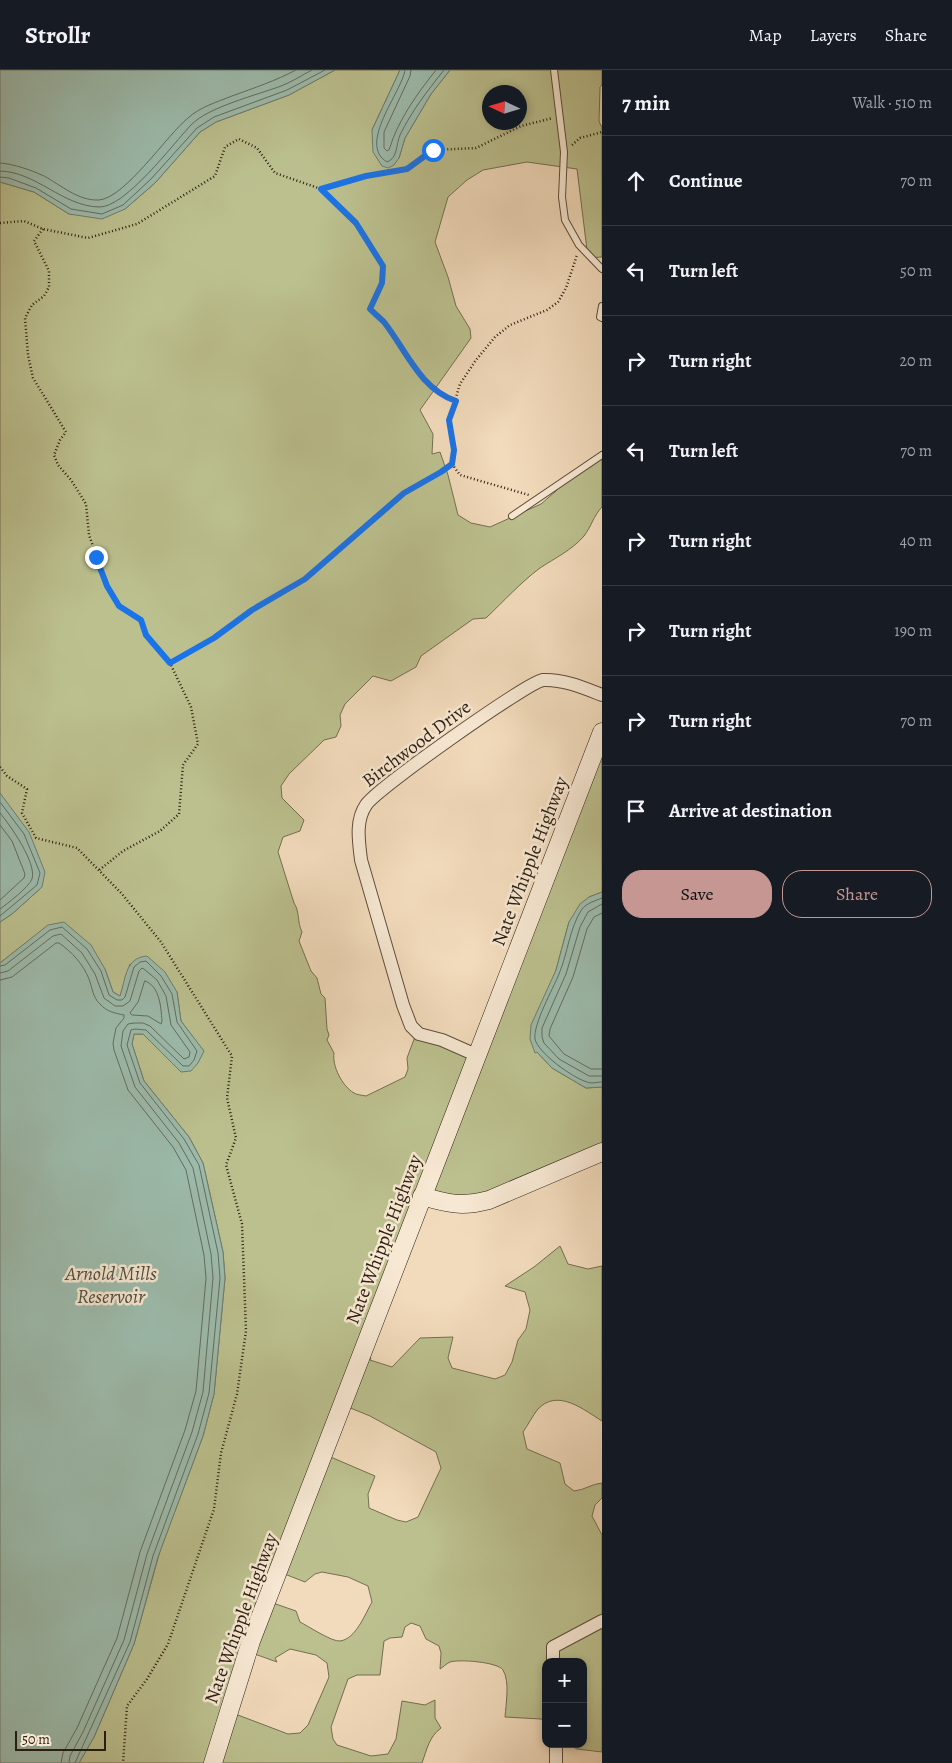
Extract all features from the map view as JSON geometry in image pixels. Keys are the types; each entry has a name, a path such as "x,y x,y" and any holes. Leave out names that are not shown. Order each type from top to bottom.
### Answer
{"main road":[{"name":"Nate Whipple Highway","path":"213,1763 251,1641 602,732"},
{"path":"422,1196 444,1203 473,1204 489,1200 602,1152"}],"street":[{"name":"Birchwood Drive","path":"476,1055 442,1040 419,1034 411,1026 403,1005 361,860 358,839 359,822 366,804 403,774 478,719 541,680 559,681 602,695"},
{"path":"553,1658 553,1647 602,1621"},
{"path":"556,1748 556,1763"}],"lane":[{"path":"554,70 564,152 562,197 565,220 579,245 602,270"},
{"path":"602,306 600,317 602,318"},
{"path":"512,516 602,454"}],"path":[{"path":"321,189 366,176 407,169 433,150 476,148 521,126 559,117"},
{"path":"564,152 580,138 602,132"},
{"path":"0,223 24,221 43,230 88,238 137,224 214,176 225,147 239,139 257,148 275,173 321,189 356,223 383,266 382,283 370,309 384,322 427,383 442,397 456,401"},
{"path":"43,230 34,241 49,271 49,286 44,296 32,305 25,318 28,355 33,378 66,432 60,440 54,455 58,465 71,480 86,504 89,535 107,586 119,606 141,620 146,635 170,663 191,707 198,744 183,765 179,814 160,831 123,851 98,871"},
{"path":"539,497 460,475 452,464 454,450 449,420 460,384 476,360 495,337 510,325 547,310 558,302 566,288 575,264 579,245"},
{"path":"170,663 214,638 252,610 305,579 404,493 452,464"},
{"path":"0,767 7,776 27,789 22,813 36,838 77,848 122,894 161,942 232,1056 227,1098 236,1138 226,1165 242,1224 246,1331 237,1394 220,1453 214,1510 168,1644 147,1679 126,1706 123,1763"}],"green space":[{"path":"335,70 400,70 372,130 399,158 405,138 431,94 450,70 602,70 599,121 602,126 602,257 588,258 577,169 527,162 483,170 467,180 448,197 435,242 456,306 470,329 471,338 420,410 433,434 432,454 440,452 458,515 471,523 490,527 541,504 556,491 566,476 602,451 602,507 579,541 569,550 540,568 486,618 473,619 421,656 416,667 391,681 373,676 345,704 340,715 341,726 336,737 324,740 289,774 281,786 282,798 304,820 300,831 283,837 278,852 297,910 302,932 299,941 311,971 317,978 321,994 325,998 329,1035 327,1040 334,1053 336,1070 350,1090 355,1094 366,1096 405,1077 408,1069 407,1058 416,1034 481,1052 597,755 602,757 602,892 589,897 569,922 537,1052 552,1068 586,1088 602,1087 602,1153 492,1201 429,1196 365,1355 371,1358 370,1360 392,1367 420,1338 453,1337 448,1358 452,1368 495,1379 505,1375 512,1362 518,1340 526,1329 530,1310 525,1292 505,1286 534,1267 560,1246 568,1264 588,1269 602,1266 602,1421 571,1403 554,1400 538,1409 523,1432 527,1449 560,1463 565,1484 574,1491 602,1483 602,1498 595,1505 592,1516 602,1535 602,1752 575,1748 587,1748 587,1658 542,1658 542,1720 505,1717 507,1686 505,1675 500,1667 486,1663 455,1661 440,1669 441,1653 439,1646 426,1639 420,1626 411,1623 405,1627 402,1637 390,1638 384,1641 380,1675 357,1675 348,1679 331,1727 333,1739 337,1745 371,1756 388,1754 396,1739 402,1701 425,1705 435,1700 435,1718 441,1728 431,1739 422,1763 79,1763 94,1737 134,1644 160,1551 203,1436 214,1394 225,1278 223,1252 203,1163 189,1137 144,1081 132,1044 134,1034 143,1034 182,1072 203,1051 181,1021 177,992 130,964 120,996 113,992 105,969 48,926 0,963 0,922 12,914 42,887 0,793 0,182 34,192 69,214 125,209 155,183 200,132 216,122 289,95","holes":["348,1407 370,1416 436,1452 441,1468 418,1517 406,1522 369,1508 368,1494 375,1476 326,1455","322,1572 348,1577 368,1586 372,1602 351,1636 340,1641 336,1641 300,1622 296,1611 270,1602 282,1573 305,1582 315,1574","290,1649 316,1655 327,1663 329,1677 308,1725 300,1733 288,1734 230,1712 249,1652 277,1662 275,1658"]}],"water":[{"path":"0,70 335,70 289,95 216,122 200,132 155,183 125,209 102,219 69,214 34,192 0,182"},
{"path":"400,70 450,70 431,94 405,138 399,158 394,165 388,168 382,166 373,152 372,130"},
{"path":"0,793 29,832 45,872 42,887 12,914 0,922"},
{"path":"602,892 602,1087 586,1088 552,1068 537,1052 535,1053 530,1039 531,1025 556,970 569,922 580,904 589,897"},
{"name":"Arnold Mills Reservoir","path":"64,922 91,945 105,969 113,992 120,996 125,976 134,961 147,956 165,972 177,992 181,1021 204,1051 198,1063 191,1071 181,1072 143,1034 134,1034 132,1044 144,1081 189,1137 203,1163 223,1252 225,1278 214,1394 203,1436 158,1557 134,1644 94,1737 79,1763 0,1763 0,963 48,925"}],"route":[{"path":"96,557 107,586 119,606 141,620 146,635 170,663 214,638 252,610 305,579 374,517 404,493 452,464 454,450 449,420 456,401 442,397 427,383 384,322 370,309 382,283 383,266 356,223 321,189 366,176 407,169 433,150"}]}
